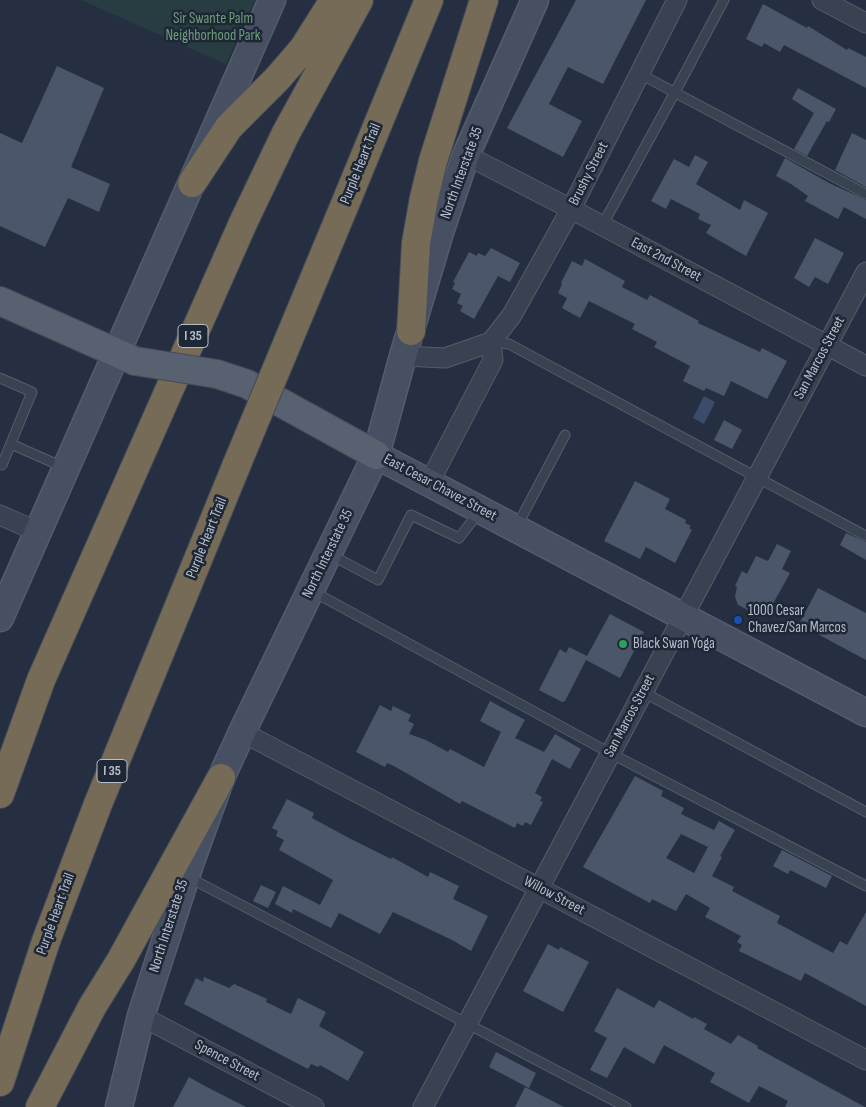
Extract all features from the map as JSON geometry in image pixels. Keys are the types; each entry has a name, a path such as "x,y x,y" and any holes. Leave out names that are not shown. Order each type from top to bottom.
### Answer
{"highway":[{"path":"192,183 229,127 277,79 303,49 334,0"},
{"name":"I 35","path":"0,794 41,680 239,232 286,133 359,0"},
{"name":"Purple Heart Trail","path":"0,1082 46,941 98,804 429,0"},
{"path":"407,344 416,243 424,198 433,162 484,0"},
{"path":"40,1107 88,1014 121,960 222,778"}],"main road":[{"path":"0,618 66,468 126,357 192,183 272,0"},
{"name":"North Interstate 35","path":"119,1107 141,1016 186,875 222,778 242,732 376,455 441,229 466,155 535,0"},
{"name":"East Cesar Chavez Street","path":"0,301 126,357 217,374 247,384 376,455 866,713"}],"street":[{"name":"Brushy Street","path":"491,342 512,315 571,209 677,0"},
{"path":"822,0 866,23"},
{"name":"East 2nd Street","path":"466,155 866,366"},
{"name":"San Marcos Street","path":"423,1107 866,272"},
{"path":"407,344 445,358 491,342 493,360 429,483"},
{"path":"0,515 38,532"},
{"name":"Willow Street","path":"242,732 866,1060"},
{"name":"Spence Street","path":"141,1016 314,1107"}],"lane":[{"path":"602,226 724,0"},
{"path":"640,74 866,194"},
{"path":"491,342 509,344 866,536"},
{"path":"0,378 32,392 2,465"},
{"path":"516,528 565,435"},
{"path":"11,444 66,468"},
{"path":"328,554 378,580 411,515 459,538 480,510"},
{"path":"311,590 610,753 866,886"},
{"path":"643,692 866,812"},
{"path":"186,875 626,1107"}],"green space":[{"name":"Sir Swante Palm Neighborhood Park","path":"81,0 255,0 226,64"}],"water":[{"path":"704,396 715,402 704,424 693,418"}],"building":[{"path":"576,0 646,0 603,84 568,67 549,104 582,121 563,157 507,128"},
{"path":"763,4 807,28 808,26 847,50 848,48 866,57 866,88 784,45 780,52 764,43 762,47 746,39"},
{"path":"57,66 104,88 71,167 110,184 99,212 68,198 45,247 0,226 0,133 22,143"},
{"path":"798,88 836,109 807,156 794,149 814,113 792,99"},
{"path":"852,133 866,140 866,187 835,170"},
{"path":"695,155 708,162 696,184 740,210 744,200 768,213 746,256 706,233 711,225 698,219 700,214 671,199 666,209 651,201 674,159 689,167"},
{"path":"785,158 829,183 866,200 866,219 844,207 838,219 805,201 808,196 776,176"},
{"path":"815,238 844,253 828,284 815,277 809,287 794,278"},
{"path":"491,248 520,263 510,282 498,276 474,319 460,311 463,306 457,303 461,294 452,289 455,283 453,282 469,252 477,256 478,253 485,256"},
{"path":"585,259 625,281 622,287 647,300 650,295 699,321 698,323 760,352 762,348 787,361 767,399 731,381 724,396 706,388 704,391 683,381 690,366 654,347 657,342 632,329 635,324 589,301 580,318 562,308 567,298 558,293 561,283 572,261 582,266"},
{"path":"724,420 742,430 732,449 714,440"},
{"path":"635,481 670,499 665,509 686,520 685,523 691,526 689,528 692,530 675,563 646,547 640,559 604,541"},
{"path":"846,533 866,542 866,560 840,545"},
{"path":"777,544 791,551 782,569 790,573 769,611 759,607 750,611 738,605 735,597 737,587 735,586 742,571 747,574 756,556 768,561"},
{"path":"818,588 866,613 866,660 799,624"},
{"path":"610,614 644,632 620,678 586,660 565,701 562,702 539,690 560,649 566,653 569,647 587,656"},
{"path":"490,701 525,720 515,738 544,752 555,734 581,749 570,769 552,759 535,793 542,797 540,801 543,802 531,825 525,822 523,826 517,823 515,828 462,801 460,804 394,766 387,763 385,767 356,752 380,705 391,711 393,706 411,715 408,721 414,724 409,734 426,740 448,752 450,749 484,767 501,732 480,721"},
{"path":"635,776 663,791 661,796 684,808 681,814 714,830 719,821 735,830 720,856 722,857 712,876 734,887 732,891 780,916 777,923 833,953 840,941 847,945 866,912 866,1006 805,973 801,981 739,951 742,945 737,942 741,936 705,917 710,908 686,894 676,911 652,899 650,903 583,867","holes":["681,834 708,847 694,873 666,858"]},
{"path":"287,799 314,813 312,818 347,837 391,859 392,857 428,877 430,872 459,886 453,899 488,916 471,951 393,912 380,934 339,913 331,928 293,909 292,913 275,904 283,886 320,905 333,880 279,850 284,840 276,836 278,831 272,828"},
{"path":"782,850 832,876 826,888 790,870 788,874 773,866"},
{"path":"261,885 276,892 268,908 253,901"},
{"path":"548,944 559,950 560,947 589,962 563,1012 523,991"},
{"path":"204,977 229,988 234,984 267,999 266,1002 291,1014 298,998 326,1012 319,1026 364,1052 348,1081 320,1065 318,1067 311,1064 308,1069 184,1004 196,978 203,982"},
{"path":"617,988 654,1008 659,1000 693,1019 694,1017 707,1024 704,1029 731,1044 738,1035 758,1046 757,1048 865,1107 785,1107 788,1101 759,1086 749,1103 710,1082 715,1073 664,1045 654,1064 624,1047 607,1078 590,1070 607,1038 594,1031"},
{"path":"496,1052 536,1073 529,1088 489,1067"},
{"path":"189,1077 203,1085 246,1107 173,1107"},
{"path":"525,1087 564,1107 515,1107"}],"place":[{"name":"1000 Cesar Chavez/San Marcos","path":"738,620"},
{"name":"Black Swan Yoga","path":"623,644"}]}
